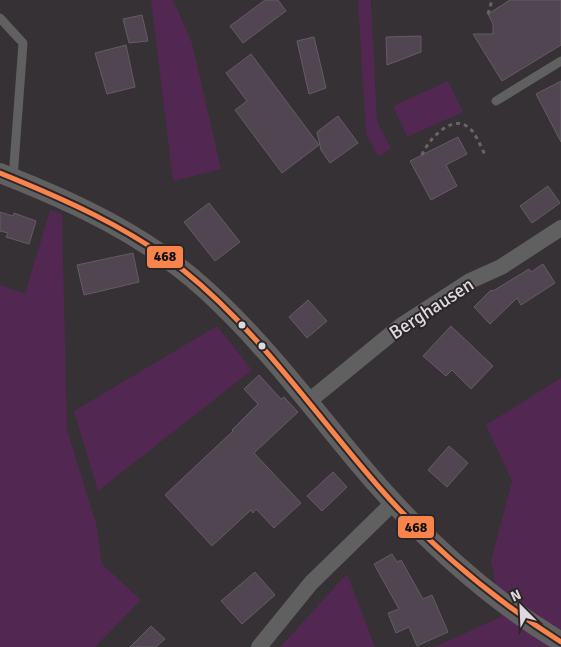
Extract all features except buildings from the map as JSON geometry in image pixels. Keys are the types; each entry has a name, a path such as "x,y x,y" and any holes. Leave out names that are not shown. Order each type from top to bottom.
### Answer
{"street":[{"path":"7,176 94,214 136,236 181,269 241,323 309,401 356,460 458,569 508,608 561,642"},
{"name":"Berghausen","path":"309,401 402,325 470,281 501,267 561,228"},
{"path":"259,647 311,583 394,502"}],"lane":[{"path":"0,18 23,43 7,176"},
{"path":"496,101 561,61"}],"path":[{"path":"488,14 492,0"},
{"path":"422,155 426,144 434,136 452,124 462,124 472,131 486,157"}],"shaded area":[{"path":"151,0 173,0 192,43 221,169 173,181"},
{"path":"358,0 371,0 377,122 391,148 379,157 366,134"},
{"path":"448,81 463,112 407,137 393,106"},
{"path":"50,210 62,214 67,430 96,523 102,564 141,600 95,647 0,647 0,285 25,294"},
{"path":"217,326 252,370 98,491 74,411"},
{"path":"561,378 561,647 434,647 501,617 491,561 512,481 486,425"},
{"path":"347,574 375,647 280,647"}],"transit line":[{"name":"468","path":"0,173 48,193 118,227 183,270 237,319 378,486 419,530 441,551 511,608 561,642"}]}
